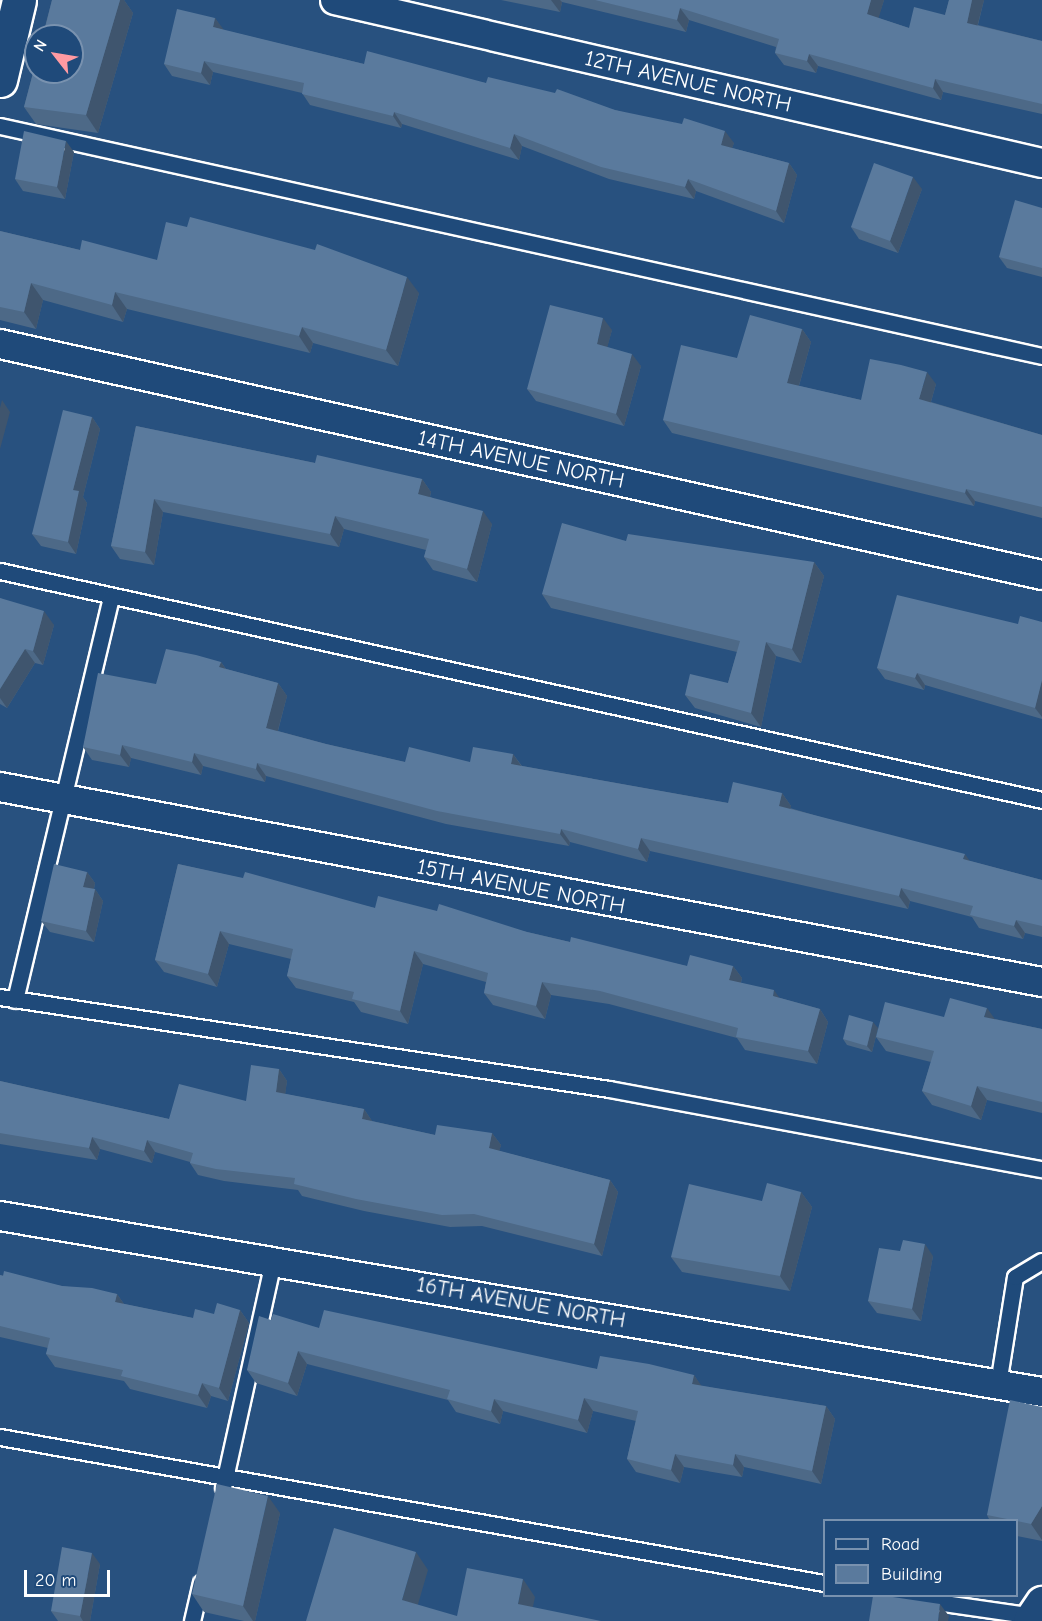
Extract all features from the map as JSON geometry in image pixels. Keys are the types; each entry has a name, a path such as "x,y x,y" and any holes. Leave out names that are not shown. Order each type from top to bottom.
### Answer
{"street":[{"path":"0,80 19,0"},
{"name":"12TH AVENUE NORTH","path":"335,0 1042,163"},
{"name":"14TH AVENUE NORTH","path":"0,344 1042,575"},
{"name":"15TH AVENUE NORTH","path":"0,787 1042,982"},
{"name":"16TH AVENUE NORTH","path":"0,1216 1042,1392"}],"lane":[{"path":"0,126 1042,356"},
{"path":"0,572 1042,800"},
{"path":"111,596 61,799 8,999 609,1089 1042,1169"},
{"path":"998,1384 1015,1277 1042,1261"},
{"path":"220,1499 273,1262"},
{"path":"0,1437 823,1583"},
{"path":"192,1621 205,1566"},
{"path":"903,1597 1035,1614"}],"building":[{"path":"52,0 120,0 86,115 24,107 30,84 84,84 84,24 46,24"},
{"path":"595,0 871,0 867,14 909,28 914,7 945,15 949,0 972,0 967,23 1042,41 1042,104 935,79 933,88 809,54 807,61 775,53 779,39 680,8 677,20"},
{"path":"177,9 215,18 213,27 364,64 367,51 486,83 488,77 555,93 557,89 615,110 682,124 684,118 725,131 721,145 789,163 776,211 688,179 685,187 601,167 514,134 510,148 394,112 393,116 302,94 304,83 204,61 201,73 164,64"},
{"path":"24,131 66,141 57,187 15,179"},
{"path":"874,163 913,177 890,241 851,227"},
{"path":"1015,200 1042,208 1042,268 999,257"},
{"path":"190,217 315,250 317,244 407,277 386,350 302,327 299,336 115,292 112,305 31,283 24,312 0,307 0,231 80,250 82,240 157,260 166,222 187,227"},
{"path":"550,305 603,318 597,344 632,354 616,414 527,389"},
{"path":"750,315 802,329 787,383 861,400 870,359 901,365 927,372 919,399 1042,435 1042,507 966,489 965,493 663,420 681,345 737,358"},
{"path":"63,410 92,417 73,490 79,491 68,542 32,534"},
{"path":"136,426 315,463 317,455 422,479 418,494 483,511 467,569 424,557 429,539 335,516 330,534 154,499 145,552 111,546"},
{"path":"562,523 626,541 628,534 814,562 792,649 766,642 751,713 685,695 690,674 728,683 740,641 542,594"},
{"path":"897,595 1018,624 1020,616 1042,622 1042,680 1035,708 917,673 915,678 877,668"},
{"path":"0,598 44,611 33,651 25,649 0,689"},
{"path":"166,649 221,662 219,667 278,683 266,728 326,744 405,762 409,747 470,762 473,747 513,754 511,764 728,803 733,782 782,793 779,806 965,854 963,859 1042,880 1042,926 1016,920 1014,926 970,915 973,906 901,888 899,896 641,838 638,849 561,829 560,834 437,811 257,763 256,769 194,753 192,762 122,745 120,755 83,747 98,673 156,684"},
{"path":"54,864 87,872 83,887 95,889 86,931 41,921"},
{"path":"178,864 243,878 245,872 375,908 378,896 437,911 439,904 527,932 570,942 571,937 687,966 690,955 733,966 729,980 774,990 773,996 820,1009 808,1051 736,1037 738,1028 600,991 542,982 536,1006 484,993 488,973 414,951 400,1011 352,999 354,992 287,976 293,949 220,931 208,974 155,960"},
{"path":"950,998 987,1008 984,1017 1042,1029 1042,1102 977,1086 971,1106 922,1091 934,1051 876,1037 885,1002 944,1017"},
{"path":"849,1015 873,1022 867,1046 843,1039"},
{"path":"251,1065 279,1069 276,1092 364,1109 362,1119 435,1135 437,1125 492,1133 489,1148 610,1180 594,1244 474,1214 442,1215 356,1199 294,1184 295,1178 216,1169 190,1163 193,1153 147,1140 144,1151 92,1137 89,1148 0,1133 0,1081 169,1119 179,1084 246,1101"},
{"path":"767,1183 801,1192 780,1276 671,1257 689,1184 762,1201"},
{"path":"903,1240 925,1244 912,1309 868,1301 879,1248 900,1251"},
{"path":"4,1271 62,1286 92,1288 117,1294 115,1302 193,1318 195,1309 214,1314 217,1303 240,1310 219,1388 202,1383 198,1395 121,1376 123,1370 46,1354 50,1338 0,1326 0,1275 3,1276"},
{"path":"324,1310 597,1369 600,1356 649,1364 694,1375 692,1384 826,1406 812,1471 735,1454 733,1465 675,1454 671,1470 627,1459 638,1411 584,1398 578,1420 494,1399 491,1411 447,1399 450,1390 298,1351 288,1383 247,1370 259,1316 271,1320 273,1314 319,1328"},
{"path":"1010,1400 1042,1407 1042,1506 1031,1524 1018,1521 1018,1519 987,1515"},
{"path":"217,1484 268,1496 243,1606 192,1594"},
{"path":"334,1528 416,1552 402,1600 457,1616 467,1568 523,1579 518,1604 601,1621 306,1621"},
{"path":"62,1547 92,1553 80,1616 51,1611"},
{"path":"873,1597 893,1597 940,1604 938,1621 869,1621"}]}
